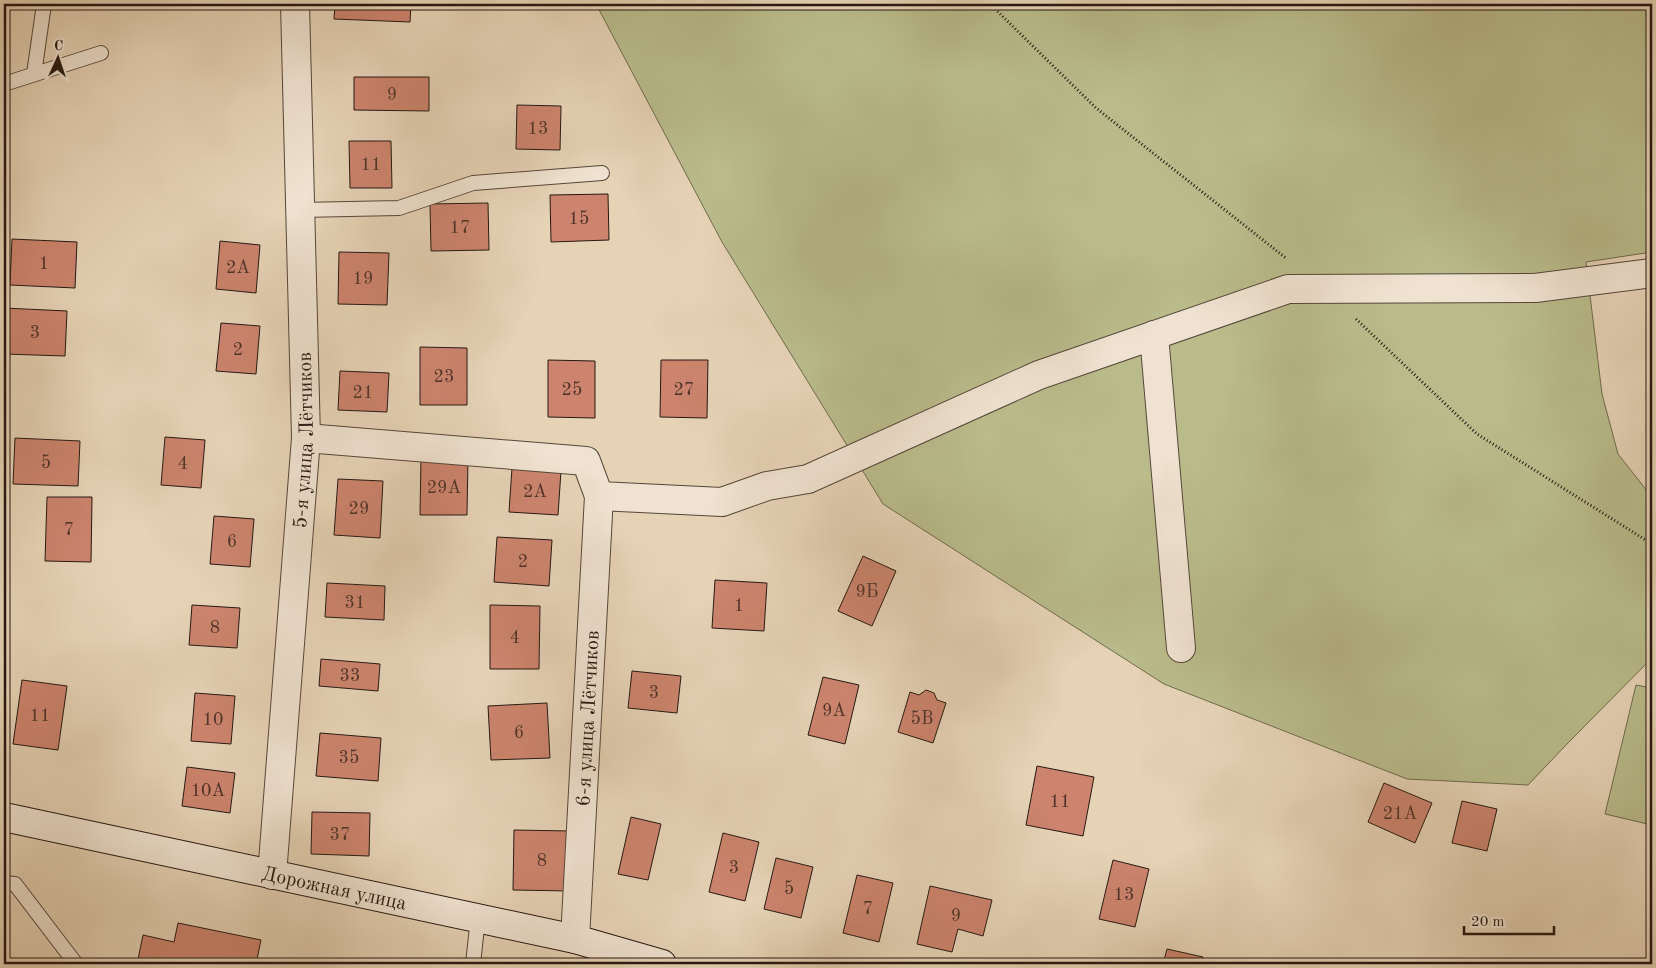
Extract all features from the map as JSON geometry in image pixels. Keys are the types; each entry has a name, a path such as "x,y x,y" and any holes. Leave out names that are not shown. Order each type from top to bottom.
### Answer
{"street":[{"name":"5-я улица Лётчиков","path":"272,875 306,438 295,4"},
{"path":"306,438 586,462 600,496 722,502 767,486 808,479 1039,375 1288,288 1535,288 1652,272"},
{"path":"1154,335 1181,648"},
{"name":"6-я улица Лётчиков","path":"575,940 600,496"},
{"name":"Дорожная улица","path":"4,817 478,918 575,940 662,964"}],"lane":[{"path":"34,74 44,4"},
{"path":"4,84 101,53"},
{"path":"300,210 399,208 473,183 602,173"},
{"path":"4,882 16,884 76,964"},
{"path":"473,964 478,918"}],"path":[{"path":"990,4 1096,108 1324,288 1477,434 1652,544"}],"green space":[{"path":"596,4 1652,4 1652,252 1586,262 1602,394 1618,454 1652,497 1652,658 1528,785 1407,779 1164,684 883,504 722,242"},
{"path":"1636,685 1652,688 1652,825 1605,814"}],"building":[{"path":"335,4 411,4 410,22 334,19"},
{"path":"354,77 429,77 429,111 354,110"},
{"path":"517,105 561,106 560,150 516,149"},
{"path":"349,141 391,141 392,188 350,188"},
{"path":"608,194 609,240 551,242 550,195"},
{"path":"488,203 489,250 431,251 430,204"},
{"path":"12,239 77,242 75,288 10,285"},
{"path":"220,241 260,245 256,293 216,289"},
{"path":"339,252 389,253 387,305 338,304"},
{"path":"4,308 67,311 65,356 4,354"},
{"path":"221,323 260,326 256,374 216,371"},
{"path":"420,347 467,348 467,405 420,405"},
{"path":"548,360 595,361 595,418 548,417"},
{"path":"661,360 708,360 707,418 660,417"},
{"path":"340,371 389,373 387,412 338,410"},
{"path":"165,437 205,440 201,488 161,485"},
{"path":"15,438 80,441 78,486 13,484"},
{"path":"421,457 468,458 467,515 420,515"},
{"path":"512,468 561,471 558,515 509,512"},
{"path":"338,479 383,481 380,538 334,535"},
{"path":"47,497 92,497 91,562 45,561"},
{"path":"214,516 254,519 250,567 210,564"},
{"path":"497,537 552,540 549,586 494,582"},
{"path":"863,556 896,571 872,626 838,611"},
{"path":"715,580 767,583 764,631 712,628"},
{"path":"327,583 385,586 384,620 325,617"},
{"path":"192,605 240,608 237,648 189,645"},
{"path":"490,605 540,606 539,669 490,669"},
{"path":"321,659 380,664 378,691 319,686"},
{"path":"632,671 681,676 677,713 628,708"},
{"path":"823,677 859,685 845,744 808,735"},
{"path":"22,680 67,686 58,750 13,744"},
{"path":"926,690 934,693 937,700 946,703 933,743 898,732 910,692 919,695"},
{"path":"195,693 235,696 231,744 191,741"},
{"path":"547,703 550,758 491,760 488,706"},
{"path":"320,733 381,738 378,781 316,776"},
{"path":"1037,766 1094,777 1083,836 1026,825"},
{"path":"187,767 235,773 230,813 182,806"},
{"path":"1384,783 1432,803 1415,843 1368,822"},
{"path":"1462,801 1497,809 1487,851 1452,843"},
{"path":"312,812 370,813 369,856 311,854"},
{"path":"631,817 661,824 648,880 618,874"},
{"path":"514,830 571,831 570,891 513,890"},
{"path":"723,833 759,842 745,901 709,892"},
{"path":"776,858 813,867 801,918 764,909"},
{"path":"1113,860 1149,869 1135,927 1099,919"},
{"path":"857,875 893,883 879,942 843,933"},
{"path":"930,886 992,900 983,936 958,929 952,952 917,944"},
{"path":"178,923 261,940 256,964 137,964 143,935 174,942"},
{"path":"1167,949 1203,957 1201,964 1163,964"}]}
